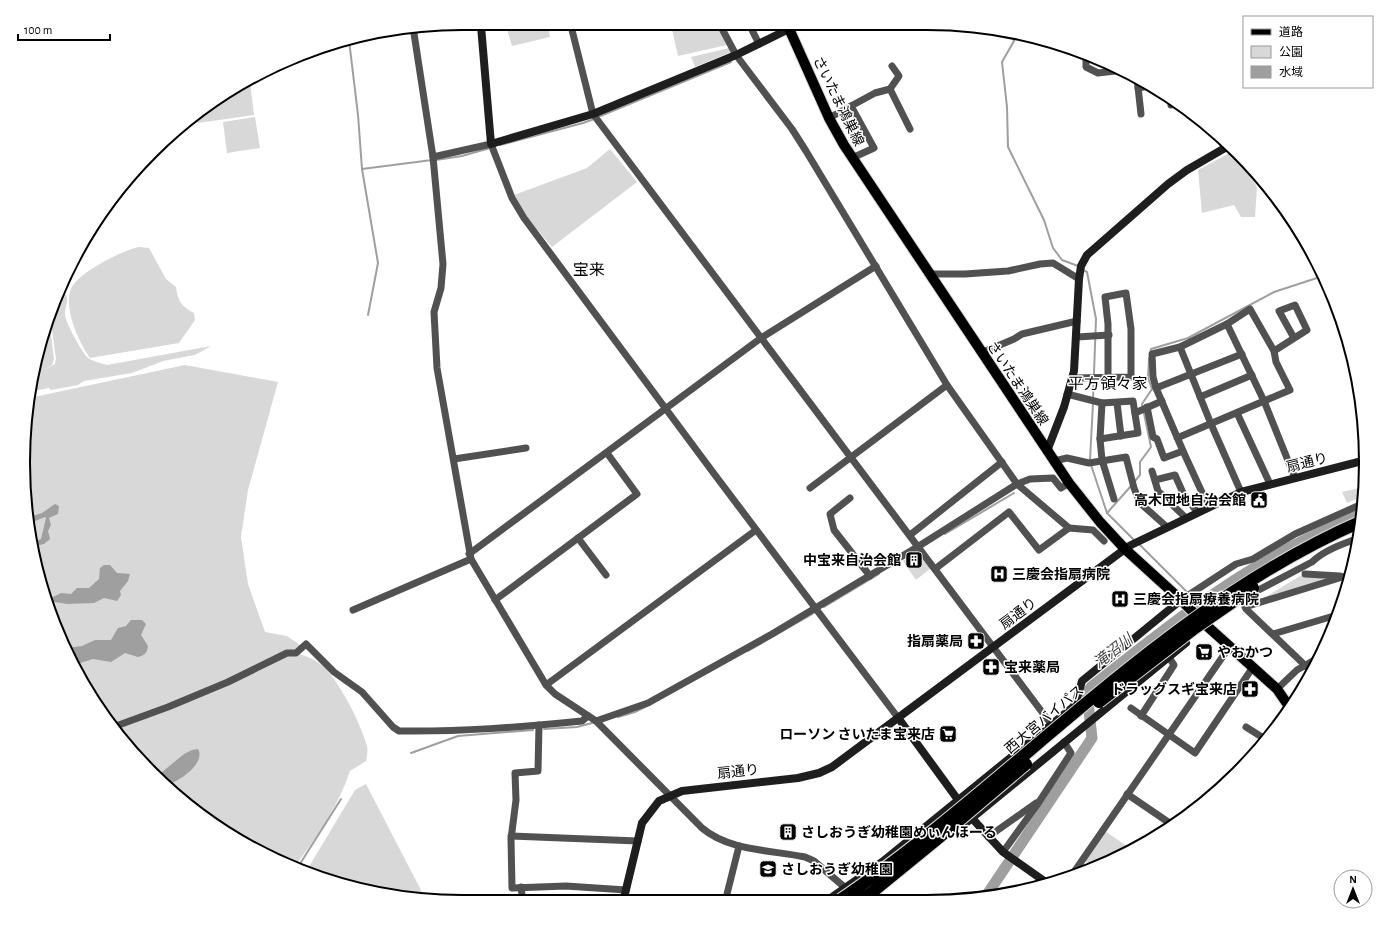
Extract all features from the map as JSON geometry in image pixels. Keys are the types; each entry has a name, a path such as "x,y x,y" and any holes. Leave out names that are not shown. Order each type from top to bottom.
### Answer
{"highway":[{"name":"西大宮バイパス","path":"847,895 911,850 1159,643 1224,596 1271,567 1354,525"},
{"name":"西大宮バイパス","path":"868,895 936,840 1078,720 1195,628 1275,574 1353,533"}],"main road":[{"name":"さいたま鴻巣線","path":"789,30 829,118 852,158 1046,451 1069,483 1100,522 1125,549 1277,689 1286,703"}],"street":[{"path":"481,30 491,144 512,198 524,218 756,530 899,718 972,818 988,837 1005,853 1041,879"},
{"path":"572,30 593,114 850,458 919,546 993,648 1051,724"},
{"path":"723,30 736,55 792,129 947,386 1017,484 1069,528 1093,530 1104,540"},
{"path":"752,30 759,44"},
{"path":"434,157 491,144 593,114 736,55 783,30"},
{"path":"414,33 434,157 443,264 441,288 434,312 434,338 437,368 470,556 546,685 555,694 596,721 710,835 739,846 805,857 814,861 854,895"},
{"path":"1086,61 1086,67 1098,73 1111,72"},
{"path":"829,118 875,93 890,88 899,76 892,66"},
{"path":"1141,114 1138,88 1142,87"},
{"path":"890,88 910,129"},
{"path":"851,106 874,148 852,158"},
{"path":"1046,451 1072,378 1077,337 1079,280 1081,266 1088,255 1104,238 1168,184 1186,170 1224,149"},
{"path":"929,274 966,274 1008,271 1052,263 1079,280"},
{"path":"353,610 470,556 761,338 876,266"},
{"path":"1072,378 1108,378 1131,378 1131,329 1126,293 1105,297 1109,335 1108,378"},
{"path":"1274,351 1307,330 1295,305 1279,311 1294,338"},
{"path":"1177,438 1290,390 1276,362 1274,351 1250,309 1227,324 1180,347 1152,354 1153,377 1156,388 1177,438 1205,499 1211,506"},
{"path":"981,353 1014,340 1022,334 1077,321"},
{"path":"1227,324 1264,401 1295,478"},
{"path":"1077,337 1109,335"},
{"path":"1180,347 1210,424 1241,492"},
{"path":"1156,388 1242,354"},
{"path":"1200,397 1252,375"},
{"path":"810,488 947,386"},
{"path":"1067,394 1102,403 1133,401 1138,433 1100,439"},
{"path":"1135,413 1162,401"},
{"path":"1102,403 1100,439 1102,460 1114,499"},
{"path":"1117,403 1121,436"},
{"path":"1147,408 1153,437 1157,439 1164,458 1183,451"},
{"path":"1237,413 1270,484"},
{"path":"454,459 526,448"},
{"path":"495,600 637,494 607,452"},
{"path":"1054,461 1067,458 1089,463 1126,457 1134,488 1140,503 1167,527"},
{"path":"910,535 1002,462"},
{"name":"扇通り","path":"670,795 694,790 798,778 819,772 837,764 1125,549 1167,527 1241,492 1359,462"},
{"path":"1152,471 1158,491 1186,518"},
{"path":"1155,480 1175,475 1183,493 1198,512"},
{"path":"596,721 648,703 870,576 1017,484 1030,479 1052,478 1061,488 1069,483"},
{"path":"850,498 830,514 834,530 870,576"},
{"path":"834,895 882,862 1073,707 1082,681 1183,601 1236,564 1253,559 1295,534 1356,507"},
{"path":"935,569 1009,512 1039,550 1069,528"},
{"path":"546,685 756,530"},
{"path":"578,538 606,575"},
{"path":"873,895 972,818 1168,656 1250,594 1312,562 1317,557 1352,540"},
{"path":"1305,574 1343,576"},
{"path":"1307,667 1245,607 1343,577"},
{"path":"1273,634 1330,617"},
{"path":"118,725 168,707 228,682 287,653 296,653 306,644 334,672 362,692 393,727 399,730 462,731 582,721 588,716"},
{"path":"1077,868 1230,646"},
{"path":"1141,716 1174,665 1168,656"},
{"path":"1277,689 1310,663"},
{"path":"1131,708 1195,753 1253,667"},
{"path":"538,725 538,771 515,773 516,800 511,836 512,888 566,886 626,890"},
{"path":"1246,727 1261,737"},
{"path":"1005,853 1071,753 1064,742"},
{"path":"1128,794 1168,822"},
{"path":"625,895 642,823 659,801 670,795"},
{"path":"988,837 1034,803 1038,802"},
{"path":"511,836 638,841"},
{"path":"727,895 739,846"},
{"path":"521,887 522,895"}],"green space":[{"path":"507,30 549,30 550,37 512,46"},
{"path":"672,30 719,30 727,45 678,56"},
{"path":"729,48 731,52 695,67 691,57"},
{"path":"250,86 254,115 198,123 199,119"},
{"path":"255,117 260,148 227,153 223,122"},
{"path":"610,149 637,182 552,247 530,221 514,195 587,168"},
{"path":"1229,154 1249,174 1257,187 1255,217 1241,217 1234,205 1202,213 1198,170"},
{"path":"139,247 149,248 166,279 176,287 181,303 194,313 195,320 179,343 90,358 73,325 69,305 71,289 82,276 91,269 112,257"},
{"path":"65,293 67,298 65,315 68,324 74,337 87,357 94,361 107,365 211,346 195,355 163,361 132,373 84,381 78,385 51,390 49,388 36,391 38,378 51,331 54,359 52,365 44,370 55,364 56,358 52,332 53,323"},
{"path":"185,365 278,382 248,490 241,537 248,584 265,632 287,636 300,645 296,653 312,659 326,669 350,705 367,746 366,761 350,771 334,808 298,862 246,837 199,806 177,788 137,748 119,726 88,679 63,628 53,602 38,547 31,491 30,462 31,434 35,397"},
{"path":"1358,488 1357,499 1347,503 1342,492"},
{"path":"918,551 931,568 916,580 903,561"},
{"path":"1300,576 1322,578 1322,580 1264,598"},
{"path":"366,784 422,893 378,887 309,867 355,790"},
{"path":"1105,831 1126,846 1088,863 1085,861"}],"water":[{"path":"55,504 59,506 58,514 49,518 51,525 48,531 50,539 44,544 38,545 37,541 41,539 46,518 45,517 34,521 34,516 42,513"},
{"path":"104,565 110,565 117,573 130,574 128,581 120,591 121,595 117,601 104,598 94,603 53,603 52,598 61,593 71,594 77,588 89,588 99,579 100,568"},
{"path":"131,620 142,620 146,624 141,635 148,646 144,654 138,657 125,653 111,662 93,659 80,663 72,647 82,646 95,640 111,640 118,628 126,626"},
{"path":"198,749 199,758 197,763 180,779 171,782 161,772 184,754"}],"waterway":[{"path":"1013,38 1014,41 1002,62 1007,107 1008,147 1044,220 1053,248 1062,260 1078,266"},
{"path":"350,45 358,115 362,169 378,263 368,315"},
{"path":"598,117 731,62"},
{"path":"500,145 594,119"},
{"path":"436,160 462,156 490,148"},
{"path":"362,169 432,160"},
{"path":"1083,270 1087,272 1096,319 1093,399"},
{"path":"1150,354 1151,349 1188,338 1274,292 1317,278"},
{"path":"1135,481 1140,475 1140,462 1151,447 1142,404 1152,389 1148,378 1149,358"},
{"path":"1090,460 1093,403"},
{"path":"1091,465 1107,513"},
{"path":"1131,486 1107,513 1135,541"},
{"path":"945,534 1014,493"},
{"name":"滝沼川","path":"990,890 1092,738 1087,693 1091,687 1210,596 1296,544 1355,517"},
{"path":"1139,544 1188,593"},
{"path":"824,607 879,574"},
{"path":"1191,596 1200,604"},
{"path":"748,651 814,613"},
{"path":"618,717 635,712 647,706"},
{"path":"544,729 577,727 592,723"},
{"path":"411,753 458,736 533,730"},
{"path":"300,863 341,799"}],"place":[{"name":"高木団地自治会館","path":"1259,500"},
{"name":"中宝来自治会館","path":"914,560"},
{"name":"三慶会指扇病院","path":"999,574"},
{"name":"三慶会指扇療養病院","path":"1120,599"},
{"name":"指扇薬局","path":"976,641"},
{"name":"やおかつ","path":"1204,652"},
{"name":"宝来薬局","path":"991,667"},
{"name":"ドラッグスギ宝来店","path":"1250,689"},
{"name":"ローソン さいたま宝来店","path":"948,734"},
{"name":"さしおうぎ幼稚園めぃんほーる","path":"788,832"},
{"name":"さしおうぎ幼稚園","path":"768,869"}],"district":[{"name":"宝来","path":"589,269"},
{"name":"平方領々家","path":"1108,383"}]}
